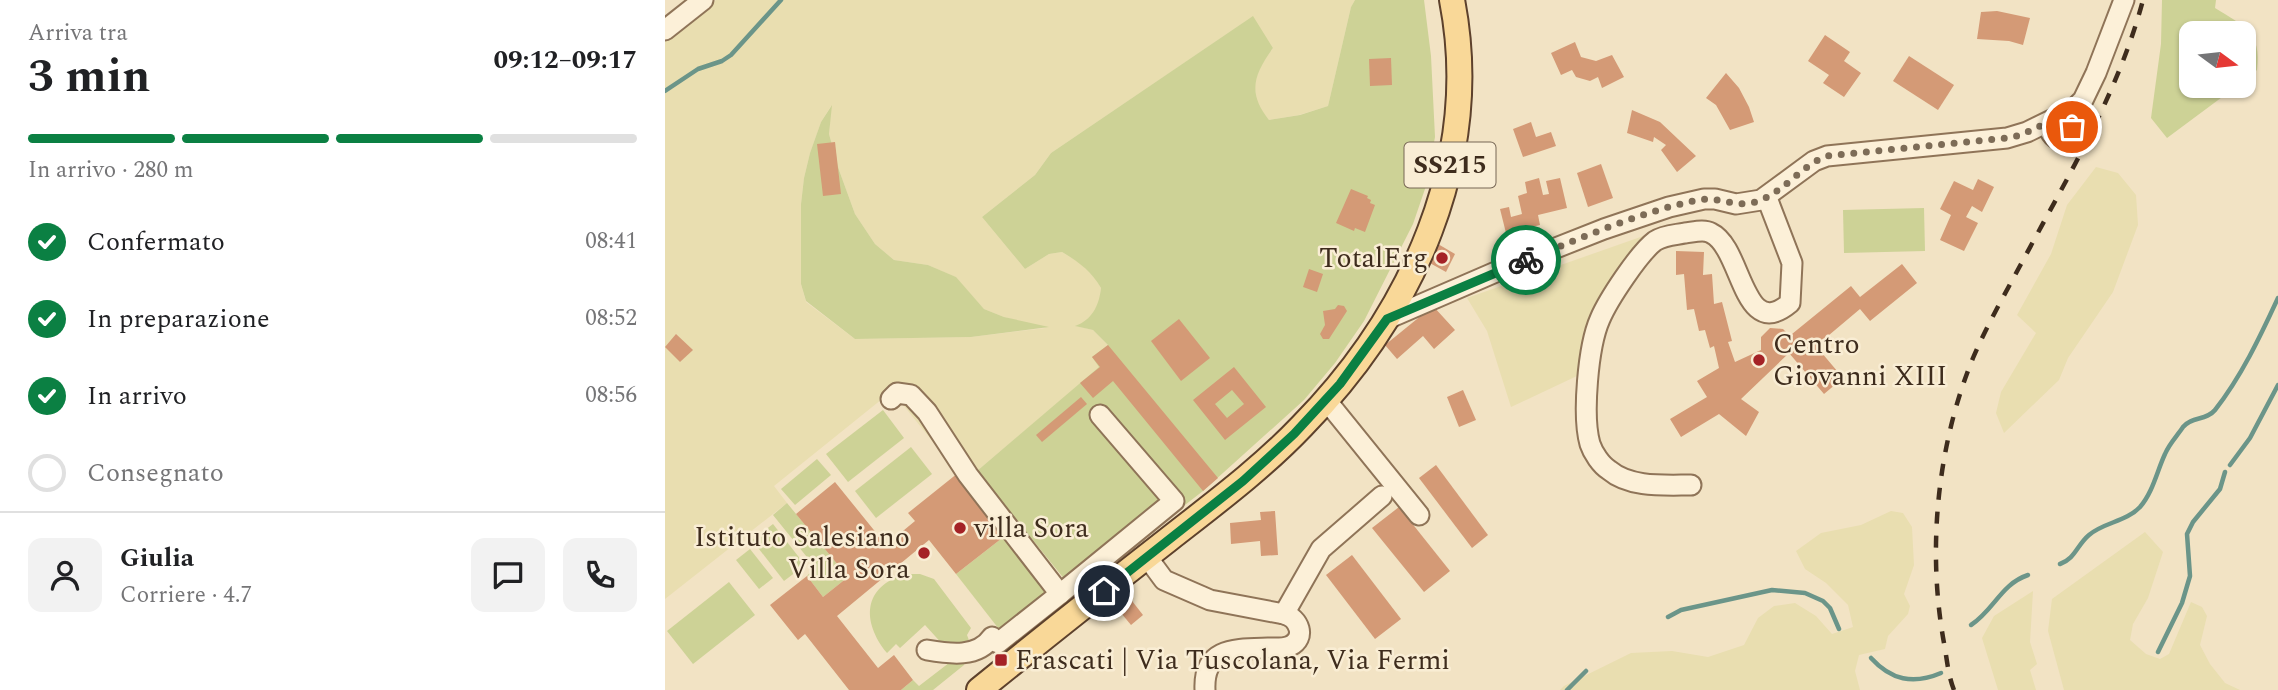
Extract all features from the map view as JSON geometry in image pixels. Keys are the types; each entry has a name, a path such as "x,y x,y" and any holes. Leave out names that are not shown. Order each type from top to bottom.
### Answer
{"main road":[{"name":"SS215","path":"979,690 1125,580 1147,556 1263,464 1304,425 1361,357 1408,288 1437,225 1449,172 1460,99 1458,40 1452,0"}],"street":[{"path":"665,30 703,0"},
{"path":"1387,319 1604,229 1679,204 1710,198 1747,204 1767,198 1814,161 1827,156 2021,135 2077,107 2086,94 2108,45 2124,0"},
{"path":"1691,485 1645,484 1609,471 1599,460 1591,445 1587,415 1590,365 1599,319 1649,247 1666,236 1697,231 1710,232 1717,238 1732,258 1757,310 1767,314 1779,312 1790,303 1792,263 1767,198"},
{"path":"891,399 897,393 911,395 927,412 968,475 1060,594"},
{"path":"1326,400 1419,515"},
{"path":"927,650 947,653 981,649 1060,594 1174,502 1100,415"},
{"path":"1284,614 1321,549 1382,496"},
{"path":"1147,556 1164,580 1210,600 1284,614 1297,622 1300,633 1295,643 1286,648 1235,649 1215,658 1204,679 1205,690"}],"shaded area":[{"path":"716,0 1355,0 1351,7 1328,106 1269,120 1258,107 1254,84 1261,65 1273,48 1252,17 1051,153 1035,175 982,217 1025,269 1049,254 1062,252 1080,263 1095,278 1101,288 1100,300 1094,313 1076,326 1093,330 1108,345 1100,367 977,471 971,463 958,473 892,391 774,486 787,503 665,599 665,41","holes":["831,106 829,134 855,214 875,244 894,260 928,265 955,277 984,309 1046,328 971,337 855,339 806,302 801,284 801,204 804,178 821,122"]},
{"path":"2096,167 2118,173 2136,195 2138,225 2113,292 2068,358 2059,380 2004,433 1996,413 2001,392 2036,333 2017,315 2051,254 2067,205"},
{"path":"1649,234 1620,271 1579,375 1511,407 1487,331 1467,298"},
{"path":"1891,511 1903,513 1912,527 1914,565 1904,594 1910,606 1908,614 1888,636 1885,649 1859,655 1855,671 1860,690 1560,690 1631,653 1672,651 1708,657 1744,645 1758,618 1774,606 1795,603 1816,616 1832,634 1853,627 1848,605 1826,583 1805,569 1796,551 1821,533 1861,525"},
{"path":"2145,532 2163,552 2148,598 2133,624 2130,640 2146,654 2160,659 2169,654 2191,602 2202,607 2207,616 2200,645 2225,683 2240,690 2064,690 2048,631 2052,599"},
{"path":"2033,591 2030,642 2037,664 2030,670 2036,690 1998,690 1982,638 1994,616"}],"green space":[{"path":"1355,0 1424,0 1431,56 1435,137 1426,186 1413,224 1364,321 1335,363 1304,400 1203,491 1074,591 977,471 1099,367 1092,357 1108,345 1093,330 1075,326 1094,312 1101,288 1084,267 1062,252 1049,254 1025,269 982,217 1035,175 1051,153 1253,16 1273,48 1261,66 1256,84 1258,101 1269,120 1300,115 1328,106 1351,7"},
{"path":"2162,0 2216,0 2215,8 2235,21 2179,21 2179,98 2221,98 2167,138 2151,118 2161,44"},
{"path":"2256,44 2258,57 2256,71"},
{"path":"832,105 829,134 839,170 855,214 875,244 894,260 928,265 956,277 984,309 1004,317 1049,327 971,337 855,339 806,301 801,284 801,204 804,178 821,122"},
{"path":"1924,208 1925,251 1844,253 1843,210"},
{"path":"883,410 904,438 848,482 826,454"},
{"path":"911,447 932,474 876,518 855,491"},
{"path":"817,459 831,475 795,505 781,489"},
{"path":"787,503 848,577 823,597 807,576 815,567 773,515"},
{"path":"773,524 805,565 784,581 752,540"},
{"path":"1006,535 1058,604 1009,642 956,574"},
{"path":"750,549 773,578 759,589 736,560"},
{"path":"906,574 920,574 934,579 971,628 967,635 970,643 945,647 925,625 900,648 896,644 887,653 873,629 871,606 881,587"},
{"path":"729,582 755,615 693,664 667,631"},
{"path":"958,656 965,662 964,665 933,690 901,690 913,680 919,686"}],"building":[{"path":"1997,11 2030,18 2023,45 2009,41 1977,39 1981,12"},
{"path":"1825,35 1850,52 1844,61 1861,73 1844,97 1823,83 1829,75 1808,61"},
{"path":"1575,42 1581,57 1596,61 1612,55 1624,77 1602,88 1598,77 1590,81 1576,77 1572,70 1561,75 1551,53"},
{"path":"1909,56 1954,85 1938,110 1893,81"},
{"path":"1391,58 1392,85 1370,86 1369,59"},
{"path":"1726,73 1739,88 1754,122 1730,130 1716,105 1706,98"},
{"path":"1632,110 1660,122 1696,156 1677,172 1661,150 1666,145 1654,137 1653,142 1627,133"},
{"path":"1531,122 1536,137 1551,132 1556,146 1523,157 1513,129"},
{"path":"835,142 841,194 823,196 817,144"},
{"path":"1601,164 1613,198 1588,207 1577,173"},
{"path":"1539,178 1543,195 1549,194 1546,181 1560,178 1567,208 1538,215 1540,225 1506,233 1500,209 1509,207 1511,217 1522,214 1518,196 1527,193 1525,182"},
{"path":"1978,179 1994,187 1982,212 1972,206 1966,217 1978,223 1964,251 1940,240 1951,215 1940,209 1954,181 1973,190"},
{"path":"1351,189 1368,196 1370,203 1375,205 1365,232 1355,228 1354,231 1336,223"},
{"name":"TotalErg","path":"1438,244 1455,254 1446,272 1428,262"},
{"name":"Centro Giovanni XIII","path":"1676,251 1704,252 1703,275 1712,274 1714,304 1722,302 1732,341 1728,342 1735,362 1761,350 1761,337 1770,328 1783,329 1793,336 1792,334 1851,286 1860,297 1902,264 1917,283 1870,321 1860,309 1816,346 1843,378 1824,394 1789,353 1741,399 1759,412 1746,436 1719,414 1681,437 1670,419 1707,397 1697,381 1719,368 1714,346 1710,348 1705,330 1699,331 1694,309 1687,310 1684,274 1676,275"},
{"path":"1309,269 1323,274 1317,292 1303,287"},
{"path":"1338,305 1344,306 1347,311 1329,339 1323,339 1320,334 1325,325 1323,311 1335,309"},
{"path":"1433,306 1455,330 1434,349 1423,336 1397,359 1385,345"},
{"path":"1179,319 1210,358 1181,381 1151,341"},
{"path":"676,334 693,350 680,362 665,347"},
{"path":"1108,345 1218,478 1203,491 1113,381 1093,398 1080,383 1100,367 1092,357"},
{"path":"1234,367 1266,407 1225,440 1193,400","holes":["1232,390 1244,404 1227,418 1215,404"]},
{"path":"1463,390 1476,420 1459,427 1447,397"},
{"path":"1081,397 1087,404 1042,442 1036,435"},
{"path":"1436,465 1488,535 1472,548 1419,478"},
{"path":"958,473 1006,535 956,574 929,540 837,616 878,668 894,655 913,680 901,690 849,690 805,634 798,640 770,605 807,576 823,597 848,577 796,514 835,482 886,545 915,521 908,513"},
{"path":"1399,507 1450,571 1424,592 1372,528"},
{"path":"1275,511 1278,555 1261,556 1260,541 1231,544 1230,523 1261,520 1260,512"},
{"path":"1352,555 1401,619 1375,639 1326,575"},
{"path":"1125,592 1143,615 1131,625 1112,602"}],"waterway":[{"path":"665,91 698,69 731,55 781,0"},
{"path":"2060,564 2069,559 2095,531 2128,516 2140,507 2152,488 2167,450 2183,427 2215,410 2233,384 2278,298"},
{"path":"2230,465 2250,438 2278,385"},
{"path":"2158,652 2182,603 2190,576 2187,534 2193,522 2220,489 2225,472"},
{"path":"1971,625 2011,584 2028,575"},
{"path":"1668,617 1681,610 1772,590 1805,593 1823,601 1830,608 1839,629"},
{"path":"1871,658 1886,671 1903,678 1921,679 1941,673"},
{"path":"1567,690 1586,671"}],"railway":[{"path":"1954,690 1944,643 1936,572 1939,499 1951,427 1978,346 2106,102 2143,0"}],"way so far":[{"path":"1526,260 1604,229 1679,204 1710,198 1736,204 1754,203 1767,198 1814,161 1827,156 2007,138 2021,135 2059,117 2069,121 2072,127"}],"place":[{"name":"TotalErg","path":"1442,258"},
{"name":"Centro Giovanni XIII","path":"1759,360"},
{"name":"villa Sora","path":"960,528"},
{"name":"Istituto Salesiano Villa Sora","path":"924,553"},
{"name":"Frascati | Via Tuscolana, Via Fermi","path":"1001,660"}],"route":[{"path":"1104,591 1243,481 1294,434 1340,384 1387,319 1526,260"}]}
